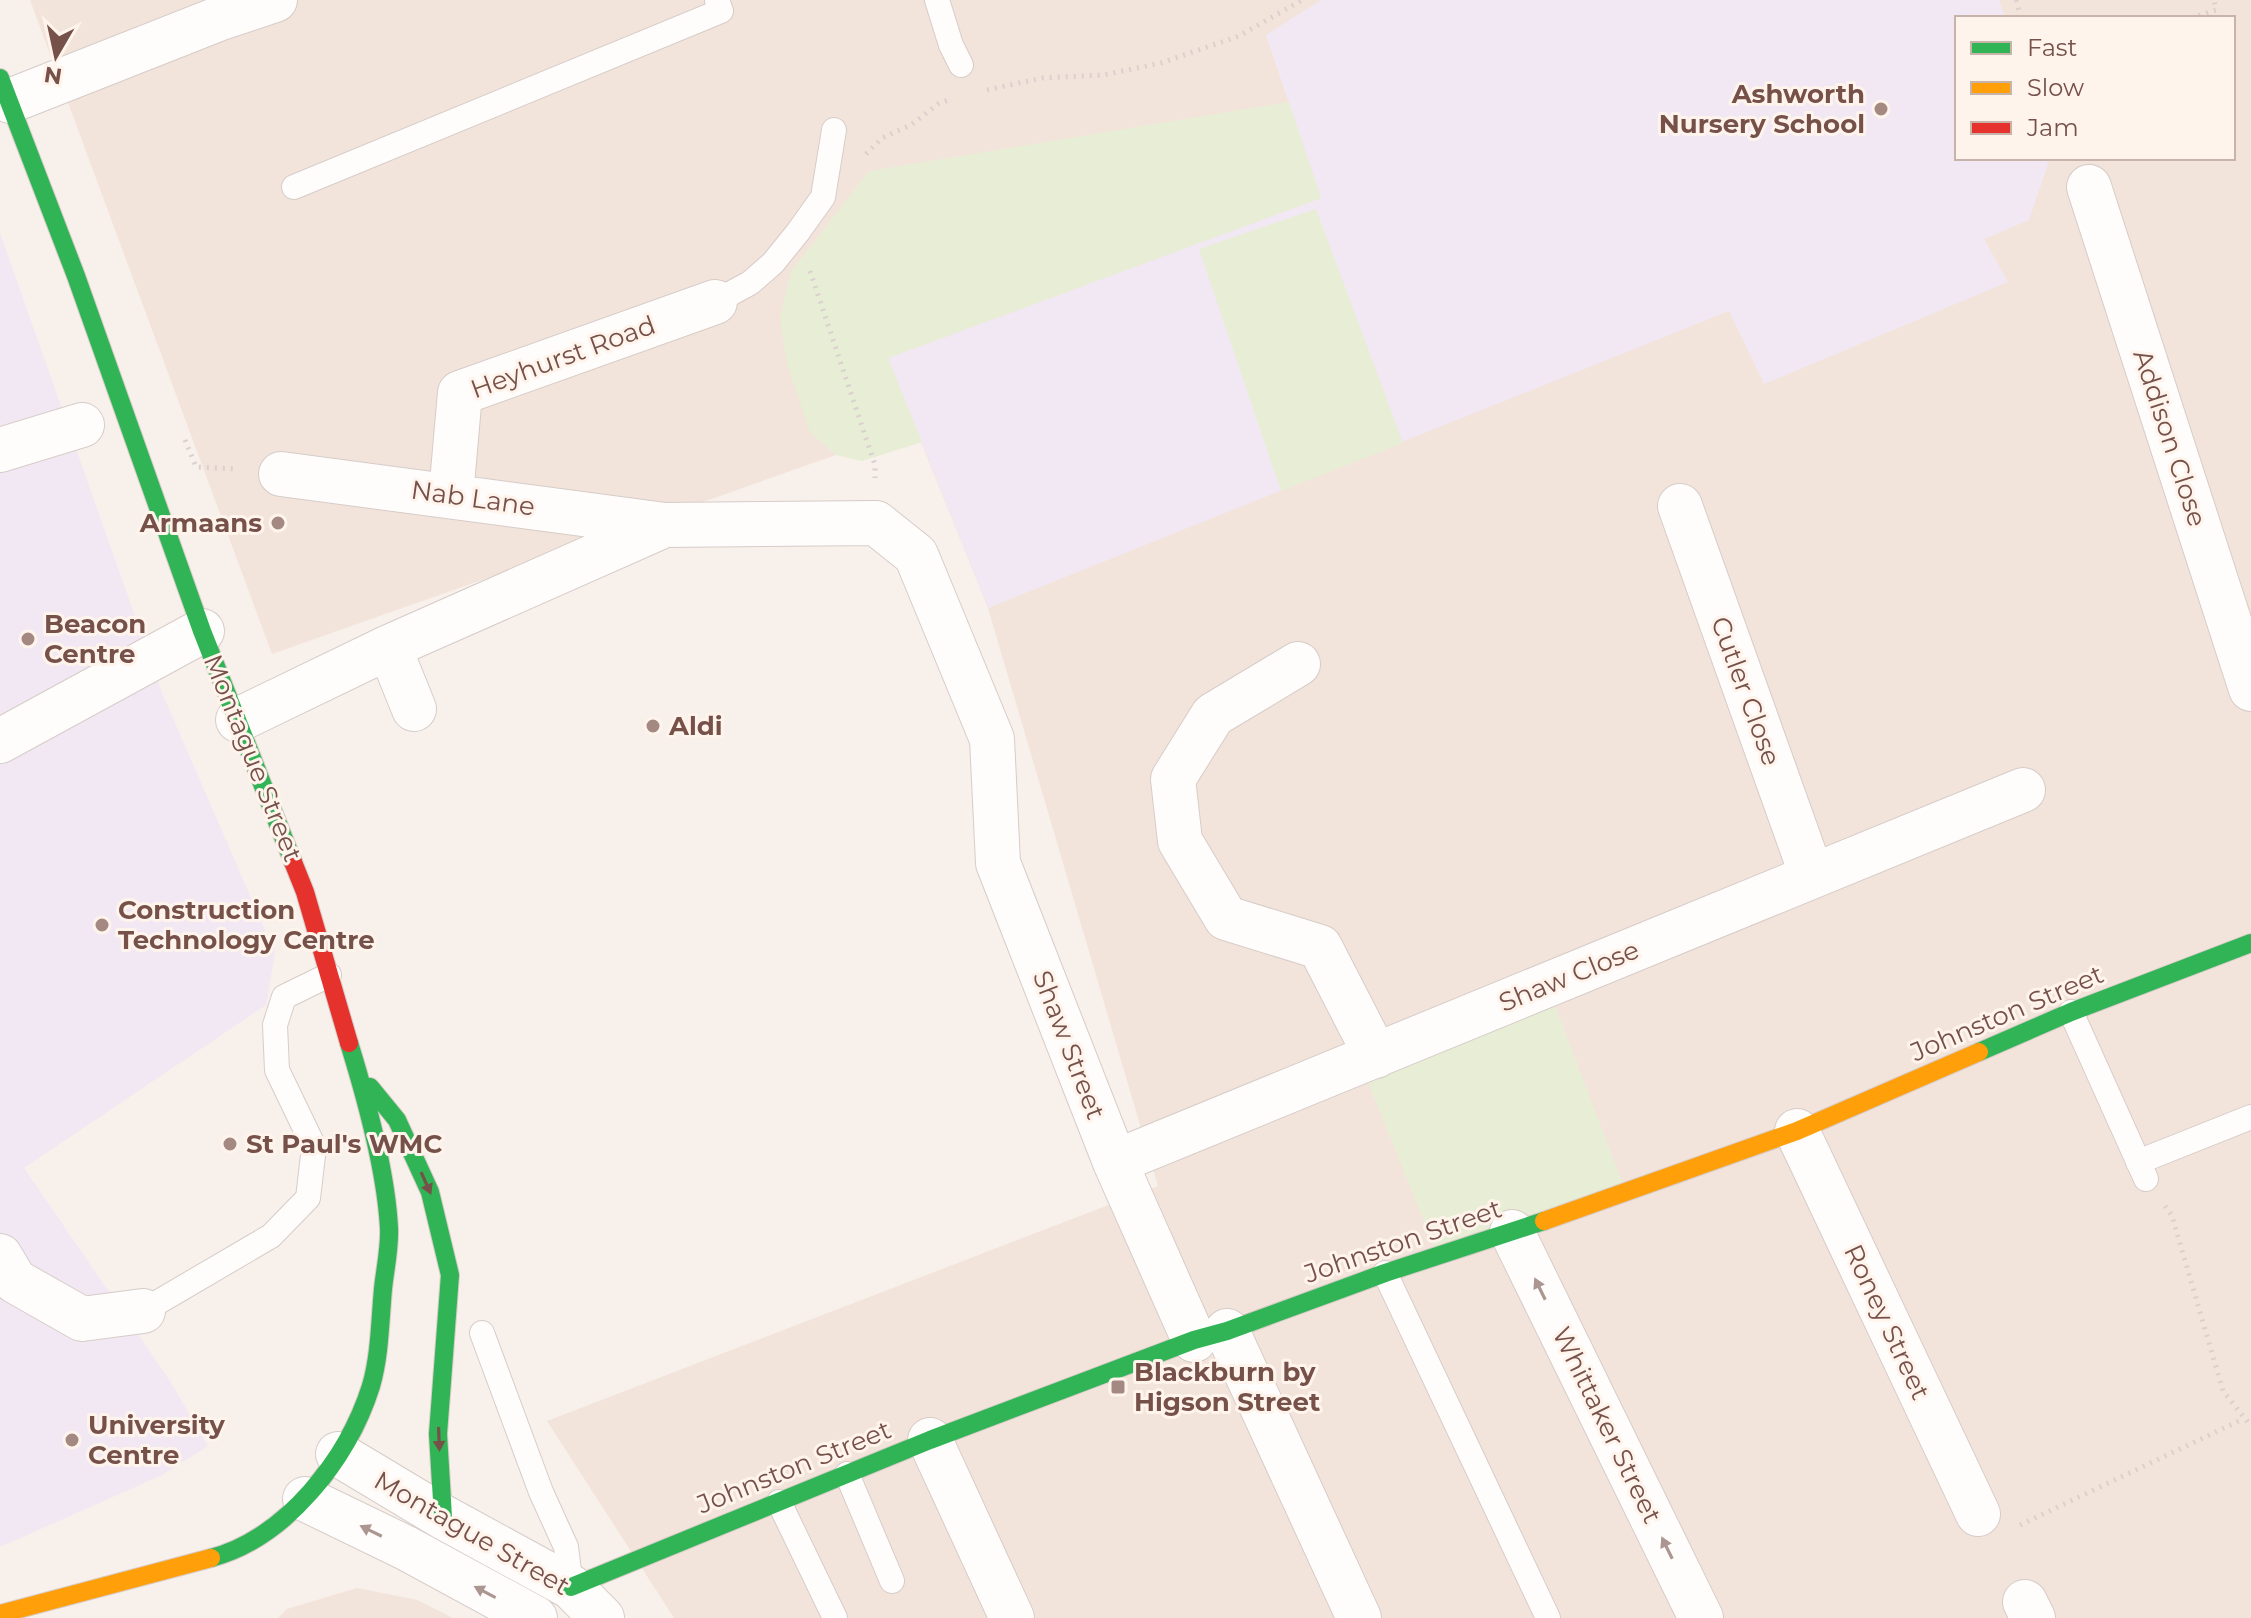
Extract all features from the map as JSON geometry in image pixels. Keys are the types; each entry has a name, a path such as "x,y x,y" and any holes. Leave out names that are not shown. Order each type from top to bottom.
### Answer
{"main road":[{"name":"Montague Street","path":"5,90 76,276 202,631 305,892 357,1069 381,1172 389,1229 372,1383 361,1414 338,1454 305,1499"},
{"name":"Johnston Street","path":"571,1587 930,1440 1210,1335 1797,1131 2071,1012 2251,943"},
{"path":"357,1069 397,1120 430,1192 450,1275 438,1434 443,1517"},
{"path":"0,1614 229,1553 265,1535 305,1499"}],"street":[{"path":"5,90 275,0"},
{"name":"Addison Close","path":"2089,187 2251,689"},
{"name":"Heyhurst Road","path":"451,495 460,393 715,302"},
{"path":"0,450 82,425"},
{"name":"Nab Lane","path":"281,474 665,525 876,523"},
{"name":"Cutler Close","path":"1680,506 1812,876"},
{"name":"Shaw Street","path":"876,523 916,555 992,739 998,863 1115,1162 1359,1618"},
{"name":"Nab Lane","path":"238,720 389,647 665,525"},
{"path":"0,741 202,631"},
{"path":"389,647 414,709"},
{"path":"1298,664 1213,715 1173,779 1180,841 1226,918 1320,947 1376,1056"},
{"name":"Shaw Close","path":"1115,1162 2023,790"},
{"name":"Roney Street","path":"1797,1131 1978,1514"},
{"name":"Whittaker Street","path":"1512,1232 1701,1618"},
{"path":"0,1256 15,1281 82,1319 143,1311"},
{"path":"930,1440 1012,1618"},
{"name":"Montague Street","path":"338,1454 443,1517 571,1587 602,1618"},
{"name":"Montague Street","path":"305,1499 406,1548 535,1618"}],"lane":[{"path":"294,187 721,11 717,0"},
{"path":"937,0 951,45 961,65"},
{"path":"715,302 750,283 773,263 823,197 834,130"},
{"path":"143,1311 271,1236 308,1198 314,1147 277,1070 275,1025 284,997 329,975"},
{"path":"2071,1012 2142,1170 2251,1117"},
{"path":"1385,1273 1548,1618"},
{"path":"482,1333 541,1492 566,1547 571,1587"},
{"path":"847,1474 892,1581"},
{"path":"779,1502 835,1618"}],"path":[{"path":"975,91 1042,78 1103,75 1161,63 1239,36 1302,0"},
{"path":"2197,16 2216,10 2214,0"},
{"path":"823,197 882,138 911,125 938,104 963,95"},
{"path":"798,232 875,465 876,523"},
{"path":"185,439 196,467 281,474"},
{"path":"2142,1170 2172,1216 2223,1391 2251,1426"},
{"path":"1978,1514 1991,1538 2243,1419"}],"shaded area":[{"path":"30,0 2251,0 2251,1618 674,1618 547,1421 1158,1186 988,608 921,442 836,455 272,654"},
{"path":"1321,0 1999,0 2004,16 1955,16 1955,160 2049,160 2029,220 1984,239 2008,282 1764,384 1729,311 988,608 888,358 1321,198 1266,35"},
{"path":"0,233 162,693 275,953 266,1005 24,1168 170,1381 208,1446 162,1475 0,1547"},
{"path":"357,1588 417,1600 453,1618 278,1618 287,1609"}],"green space":[{"path":"1289,102 1321,198 888,358 922,442 862,461 836,455 810,432 787,364 780,319 790,273 869,171"},
{"path":"1316,209 1403,443 1281,491 1199,249"},
{"path":"1547,985 1626,1192 1438,1256 1360,1062"}],"traffic: fast":[{"path":"0,78 76,276 202,631 293,862"},
{"path":"1979,1052 2071,1012 2251,943"},
{"path":"211,1558 238,1548 264,1533 289,1514 310,1492 347,1441 371,1386 378,1350 389,1228 380,1159 349,1043"},
{"path":"370,1087 397,1120 430,1192 450,1275 438,1434 443,1517"},
{"path":"571,1587 930,1440 1194,1340 1544,1221"}],"traffic: slow":[{"path":"1544,1221 1797,1131 1979,1052"},
{"path":"0,1614 211,1558"}],"traffic: jam":[{"path":"293,862 305,892 349,1043"}],"place":[{"name":"Ashworth Nursery School","path":"1881,109"},
{"name":"Armaans","path":"278,523"},
{"name":"Beacon Centre","path":"28,639"},
{"name":"Aldi","path":"653,726"},
{"name":"Construction Technology Centre","path":"102,925"},
{"name":"St Paul's WMC","path":"230,1144"},
{"name":"Blackburn by Higson Street","path":"1118,1387"},
{"name":"University Centre","path":"72,1440"}]}
